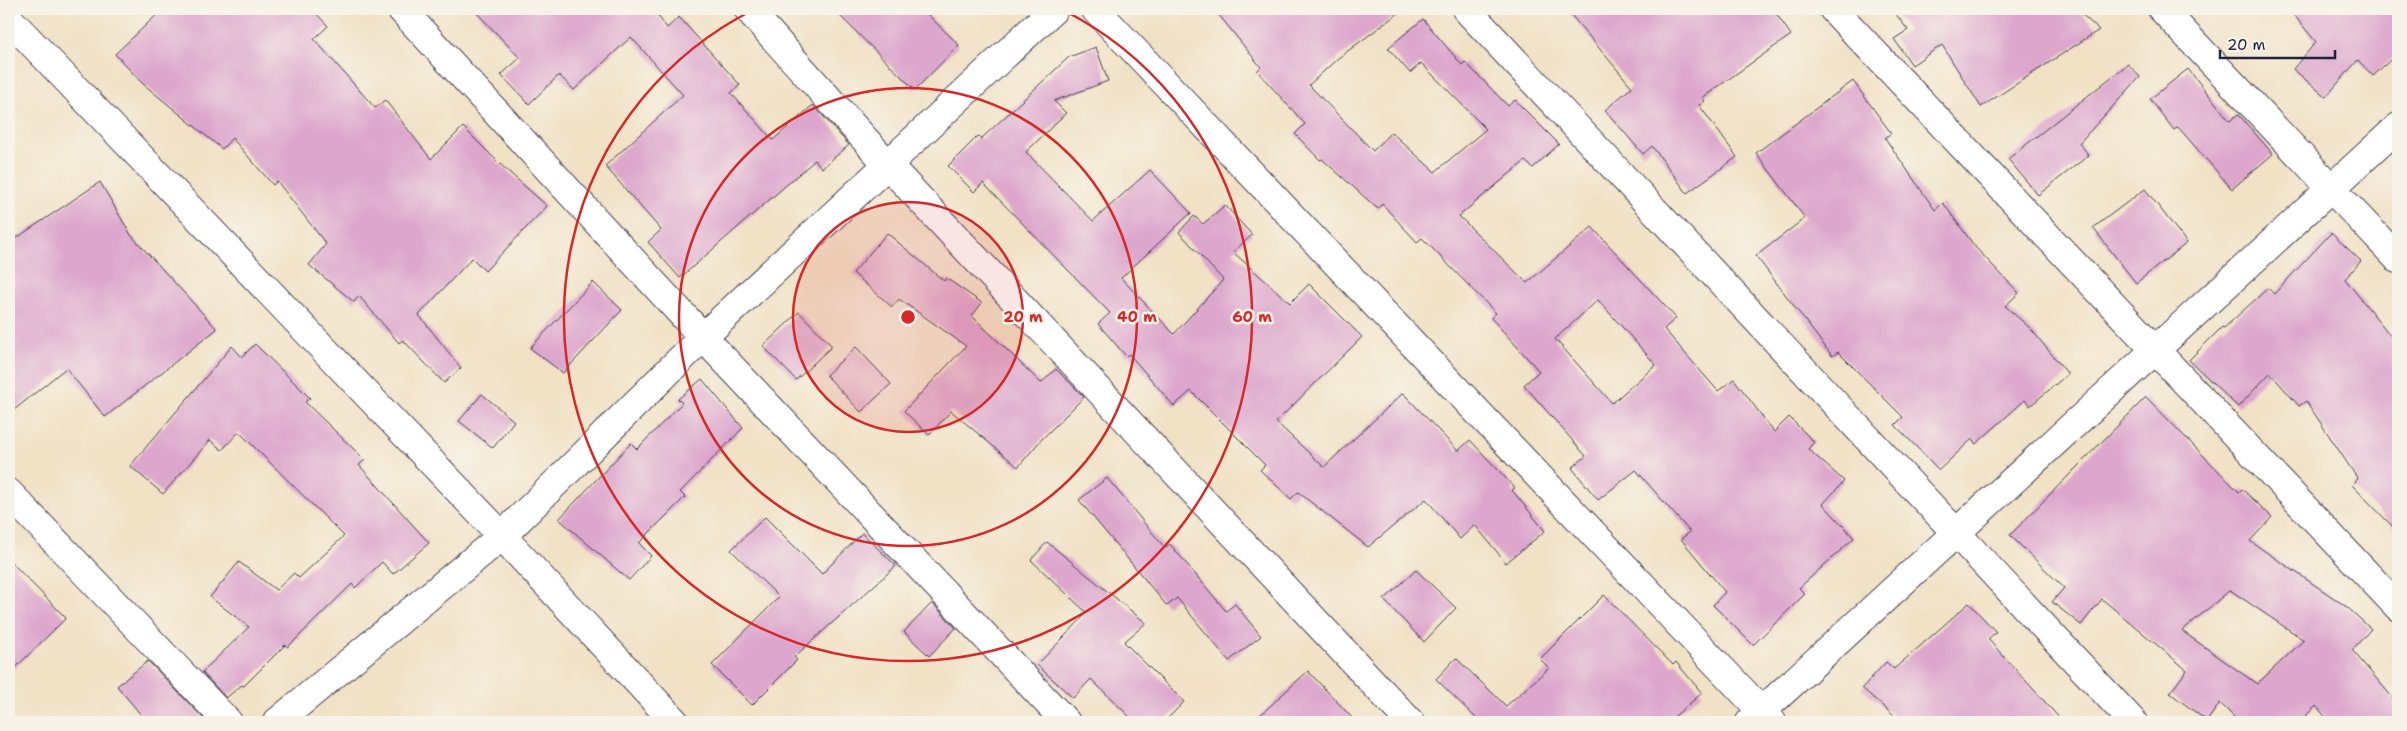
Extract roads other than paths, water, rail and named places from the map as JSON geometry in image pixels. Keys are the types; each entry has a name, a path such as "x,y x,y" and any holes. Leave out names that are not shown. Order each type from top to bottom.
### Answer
{"street":[{"path":"401,9 703,337 1066,722"},
{"path":"748,9 888,165 1410,722"},
{"path":"277,722 502,536 703,337 1054,9"},
{"path":"1096,9 1761,719 1956,533 2398,127"},
{"path":"1466,9 2133,722"},
{"path":"1833,9 2398,607"},
{"path":"2162,9 2398,259"},
{"path":"9,18 502,536 675,722"},
{"path":"9,494 228,722"}]}
